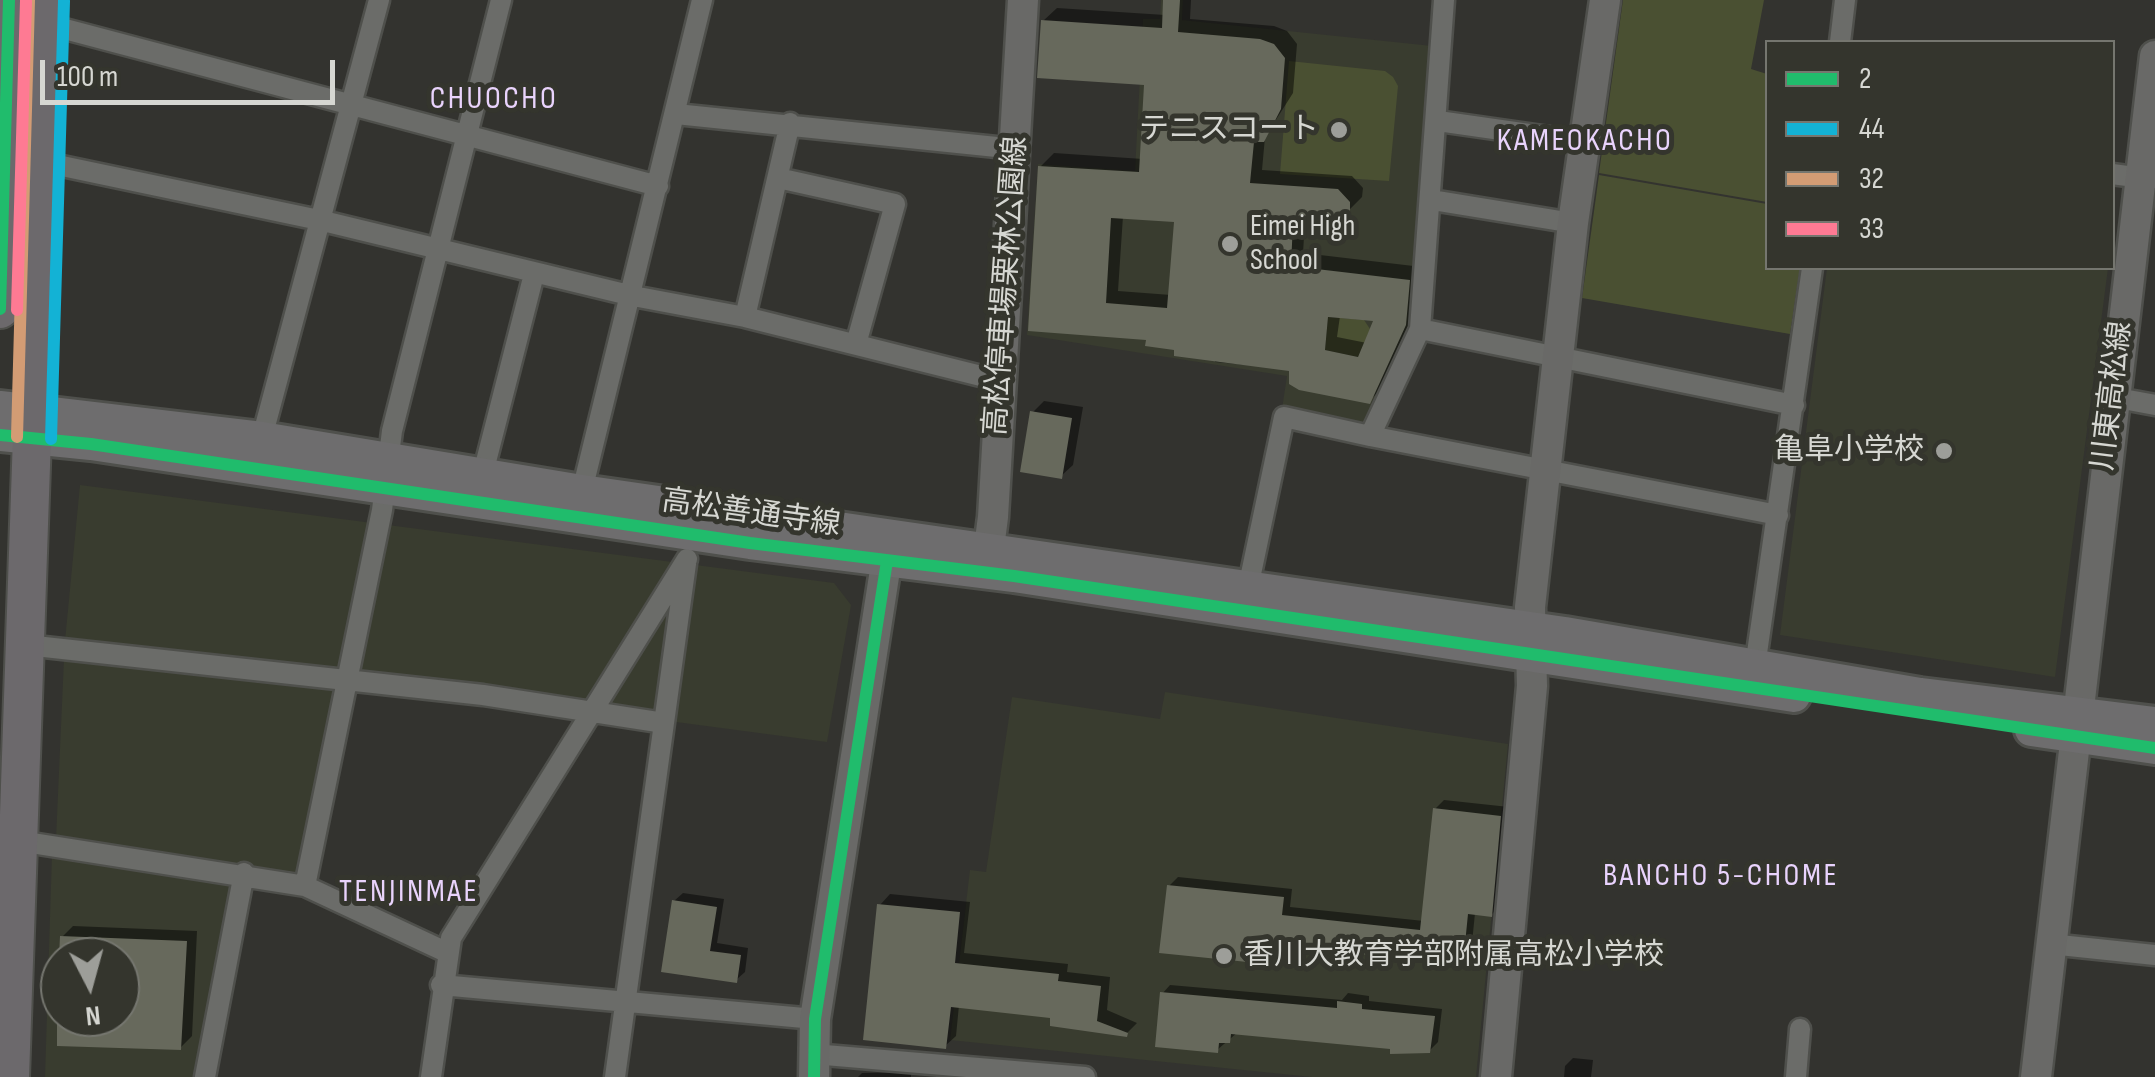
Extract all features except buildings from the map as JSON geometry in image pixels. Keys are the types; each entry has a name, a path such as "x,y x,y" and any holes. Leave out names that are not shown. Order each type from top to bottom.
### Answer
{"highway":[{"path":"0,309 4,41 9,0"},
{"path":"10,1077 6,1006 19,842 26,645 17,422 43,162 47,12"}],"main road":[{"name":"高松停車場栗林公園線","path":"988,560 1023,0"},
{"path":"1496,1077 1558,359 1605,0"},
{"name":"川東高松線","path":"2036,1077 2136,177 2154,69"},
{"name":"高松善通寺線","path":"17,422 259,452 579,503 691,533 889,548 1248,588 1531,643 1755,667 2074,726 2155,748"},
{"path":"814,1065 815,1019 889,548"},
{"name":"高松善通寺線","path":"988,560 2074,726 2155,724"}],"street":[{"path":"259,452 379,0"},
{"path":"305,886 388,472 392,431 502,0"},
{"path":"579,503 633,296 702,0"},
{"path":"1370,436 1420,329 1444,0"},
{"path":"1840,40 1845,0"},
{"path":"47,12 350,106 658,186"},
{"path":"676,114 1016,149"},
{"path":"1438,121 1584,142"},
{"path":"745,317 790,123"},
{"path":"43,162 318,220 633,296 745,317 1002,381"},
{"path":"778,178 894,204 856,344"},
{"path":"1432,200 1573,223"},
{"path":"1755,667 1812,270"},
{"path":"479,487 534,274"},
{"path":"1420,329 1794,405"},
{"path":"2112,397 2155,405"},
{"path":"1248,588 1284,417 1778,515"},
{"path":"431,1077 446,952 590,712 691,533"},
{"path":"615,1077 691,533"},
{"path":"26,645 348,681 664,723"},
{"path":"19,842 244,873 305,886 446,952"},
{"path":"205,1077 244,873"},
{"path":"2050,944 2155,955"},
{"path":"441,985 815,1019"},
{"path":"1796,1077 1800,1029"},
{"path":"814,1065 1085,1077"}],"shaded area":[{"name":"Eimei High School","path":"1161,0 1183,0 1182,20 1442,47 1421,317 1377,416 1361,424 1282,409 1287,376 1027,335 1038,164 1135,171 1143,19 1160,19"},
{"name":"亀阜小学校","path":"1827,270 2108,270 2055,677 1780,635"},
{"path":"80,485 834,583 851,605 827,742 65,641"},
{"path":"64,659 334,687 338,698 301,870 293,877 56,839"},
{"name":"香川大教育学部附属高松小学校","path":"1165,692 1508,744 1476,1077 1312,1077 950,1040 970,870 986,872 1012,697 1160,719"},
{"path":"52,854 230,881 233,890 196,1077 45,1077 46,1037 140,1037 140,937 49,937"}],"green space":[{"path":"1623,0 1764,0 1751,69 1765,73 1765,202 1599,173"},
{"name":"テニスコート","path":"1289,61 1385,71 1393,77 1398,86 1389,181 1280,174"},
{"path":"1599,175 1765,204 1765,270 1800,270 1790,334 1582,298"},
{"path":"1328,317 1364,320 1370,329 1358,357 1325,350"}],"transit line":[{"name":"2","path":"0,309 9,0"},
{"name":"32","path":"17,437 29,0"},
{"name":"33","path":"17,310 26,1"},
{"name":"44","path":"51,439 64,1"},
{"name":"2","path":"0,435 91,444 750,543 1014,576 2155,748"},
{"name":"2","path":"814,1077 815,1019 887,561"}],"place":[{"name":"テニスコート","path":"1339,130"},
{"name":"Eimei High School","path":"1230,244"},
{"name":"亀阜小学校","path":"1944,451"},
{"name":"香川大教育学部附属高松小学校","path":"1224,956"}],"district":[{"name":"CHUOCHO","path":"494,100"},
{"name":"KAMEOKACHO","path":"1585,142"},
{"name":"BANCHO 5-CHOME","path":"1721,877"},
{"name":"TENJINMAE","path":"409,893"}]}
